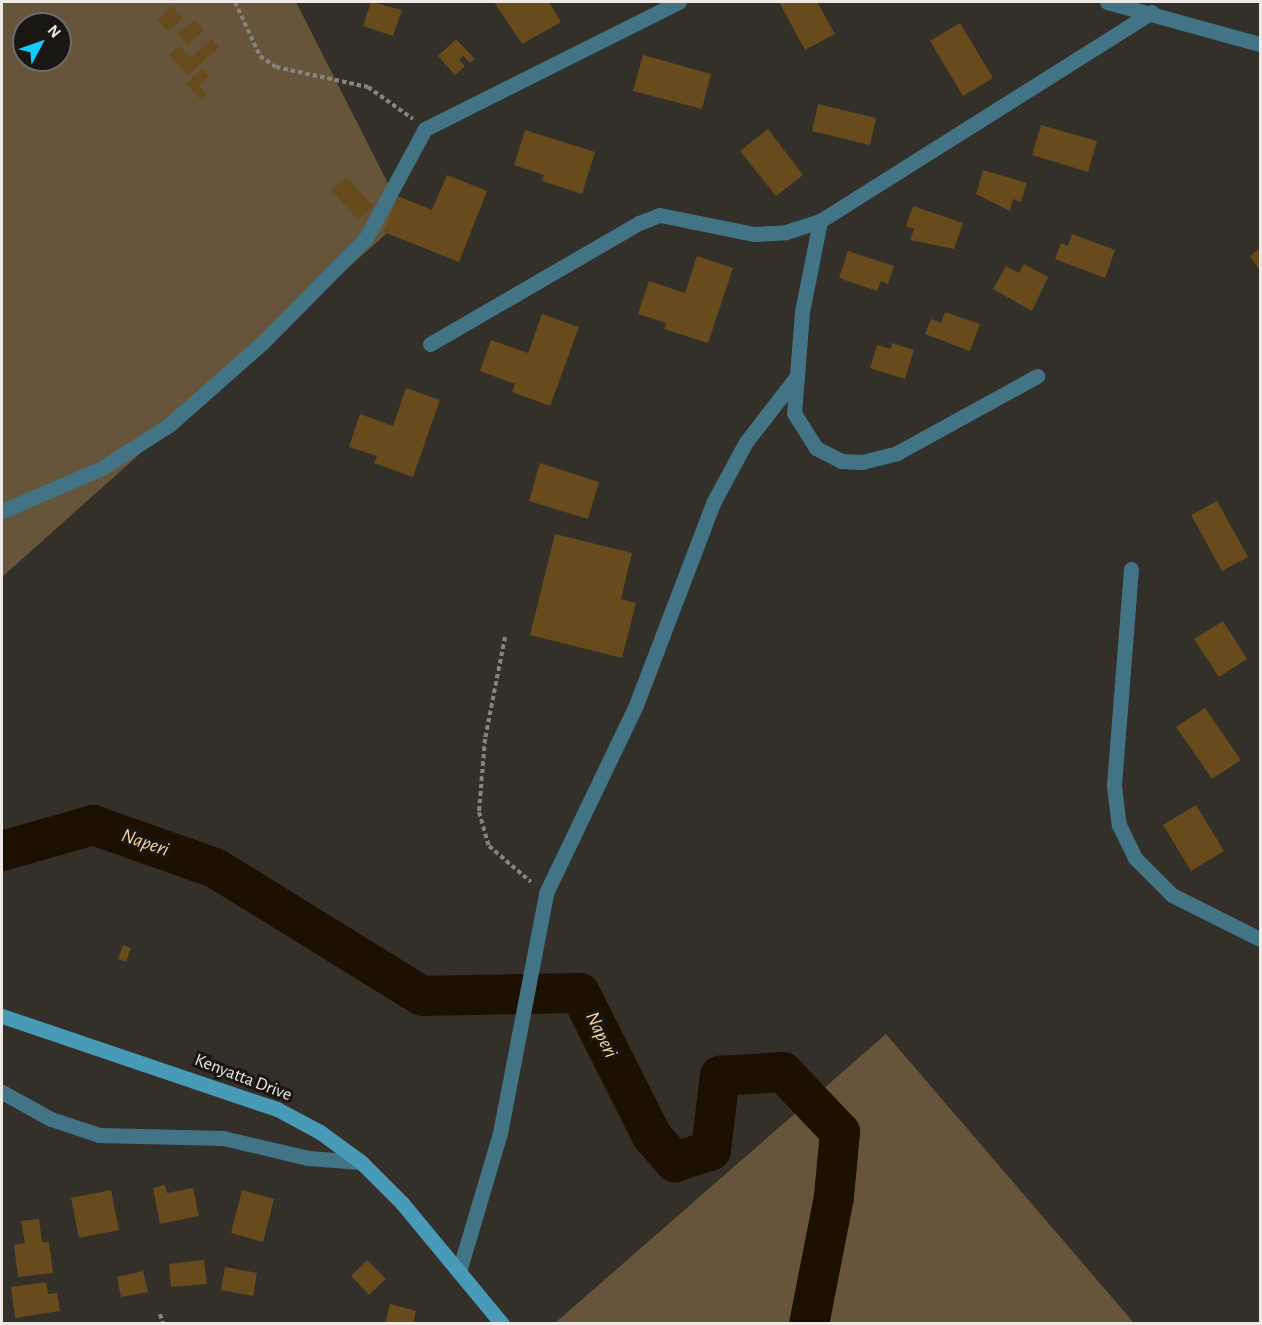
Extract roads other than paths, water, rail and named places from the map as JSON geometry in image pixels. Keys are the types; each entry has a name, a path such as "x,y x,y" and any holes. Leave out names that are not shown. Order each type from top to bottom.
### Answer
{"main road":[{"name":"Kenyatta Drive","path":"2,1016 277,1109 361,1162 460,1268 502,1323"}],"street":[{"path":"2,511 102,468 169,425 262,343 366,238 425,129 680,2"},
{"path":"1107,2 1152,12 1260,44"},
{"path":"430,344 639,223 660,215 753,234 786,232 820,221 1152,12"},
{"path":"820,221 802,312 794,413 802,432 816,448 842,461 862,462 924,440 1037,375"},
{"path":"460,1268 500,1132 546,893 636,705 713,503 746,442 797,376"},
{"path":"1131,569 1114,786 1119,825 1135,858 1172,895 1260,939"},
{"path":"2,1092 51,1119 99,1135 223,1138 308,1158 361,1162"}],"waterway":[{"name":"Naperi","path":"2,851 93,825 215,868 422,996 580,993 652,1136 675,1162 711,1150 720,1076 783,1072 840,1132 834,1197 809,1324"}]}
